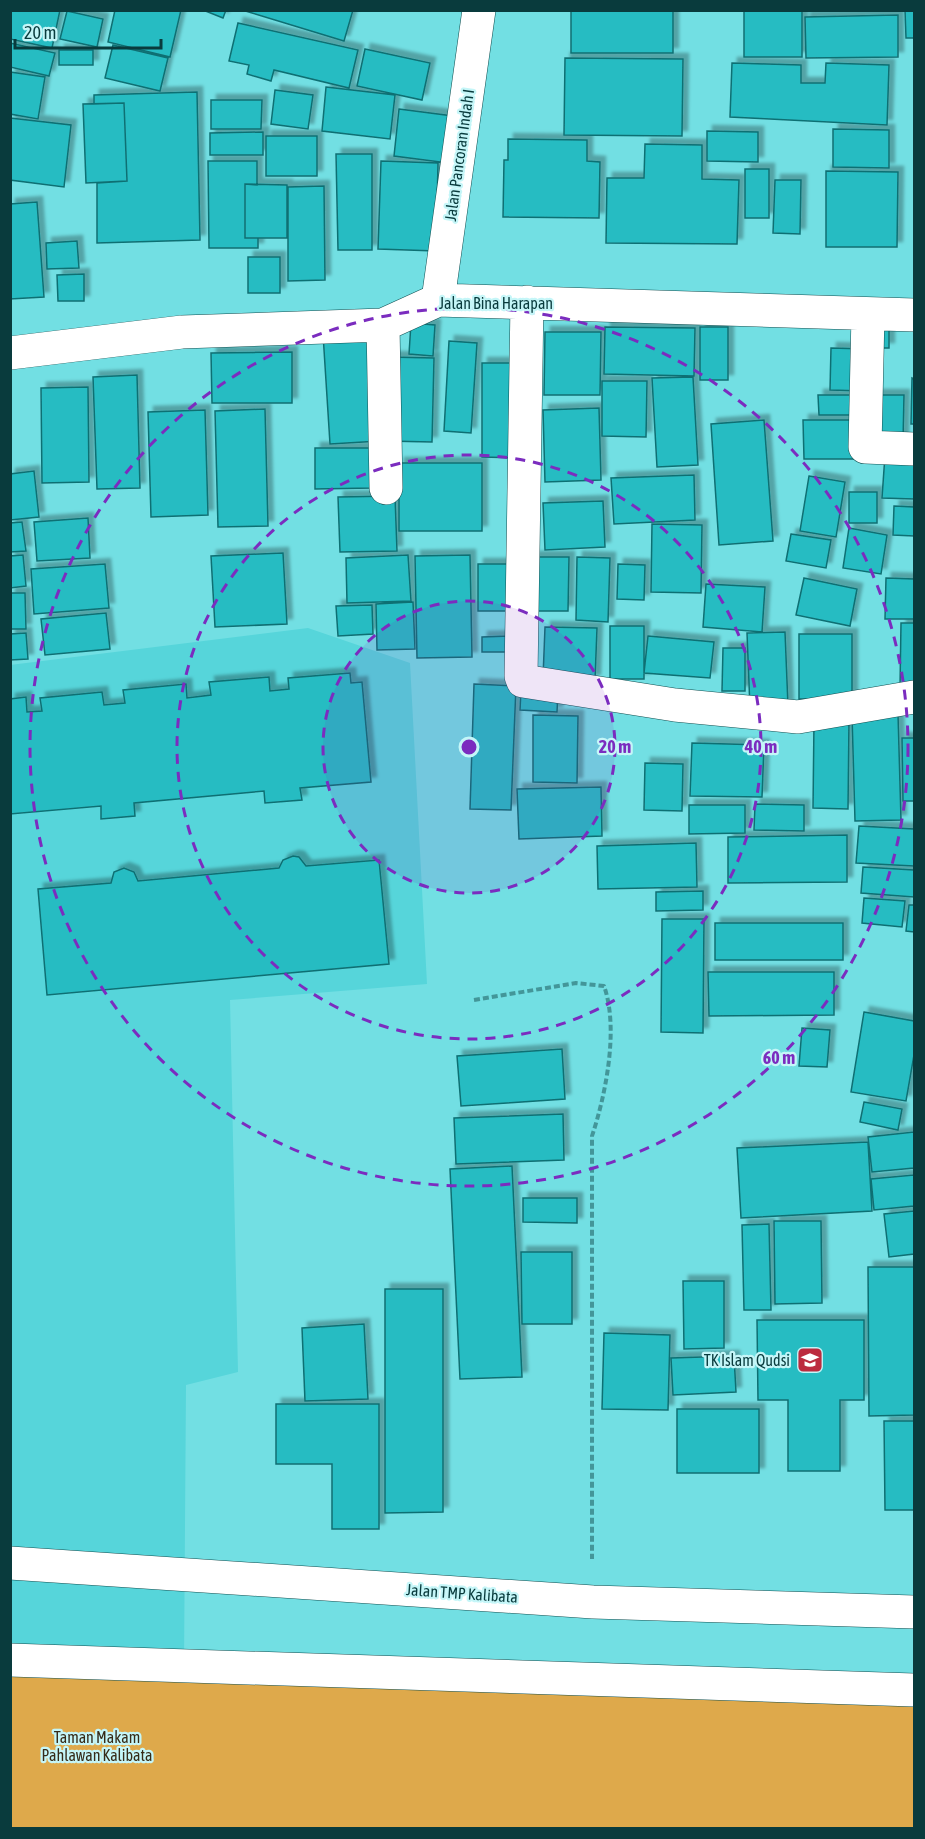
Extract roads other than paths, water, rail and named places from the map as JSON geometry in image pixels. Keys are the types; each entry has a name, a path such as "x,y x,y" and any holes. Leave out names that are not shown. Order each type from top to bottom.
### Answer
{"street":[{"name":"Jalan Pancoran Indah I","path":"438,300 479,10"},
{"name":"Jalan Bina Harapan","path":"10,353 182,332 383,325 438,300 915,315"},
{"path":"527,302 520,676 523,681 675,705 798,717 915,697"},
{"path":"868,314 865,447 915,449"},
{"path":"383,325 386,488"},
{"name":"Jalan TMP Kalibata","path":"10,1563 592,1602 915,1612"},
{"path":"10,1660 915,1690"}],"place":[{"name":"TK Islam Qudsi","path":"810,1360"}],"park label":[{"name":"Taman Makam Pahlawan Kalibata","path":"97,1746"}]}
